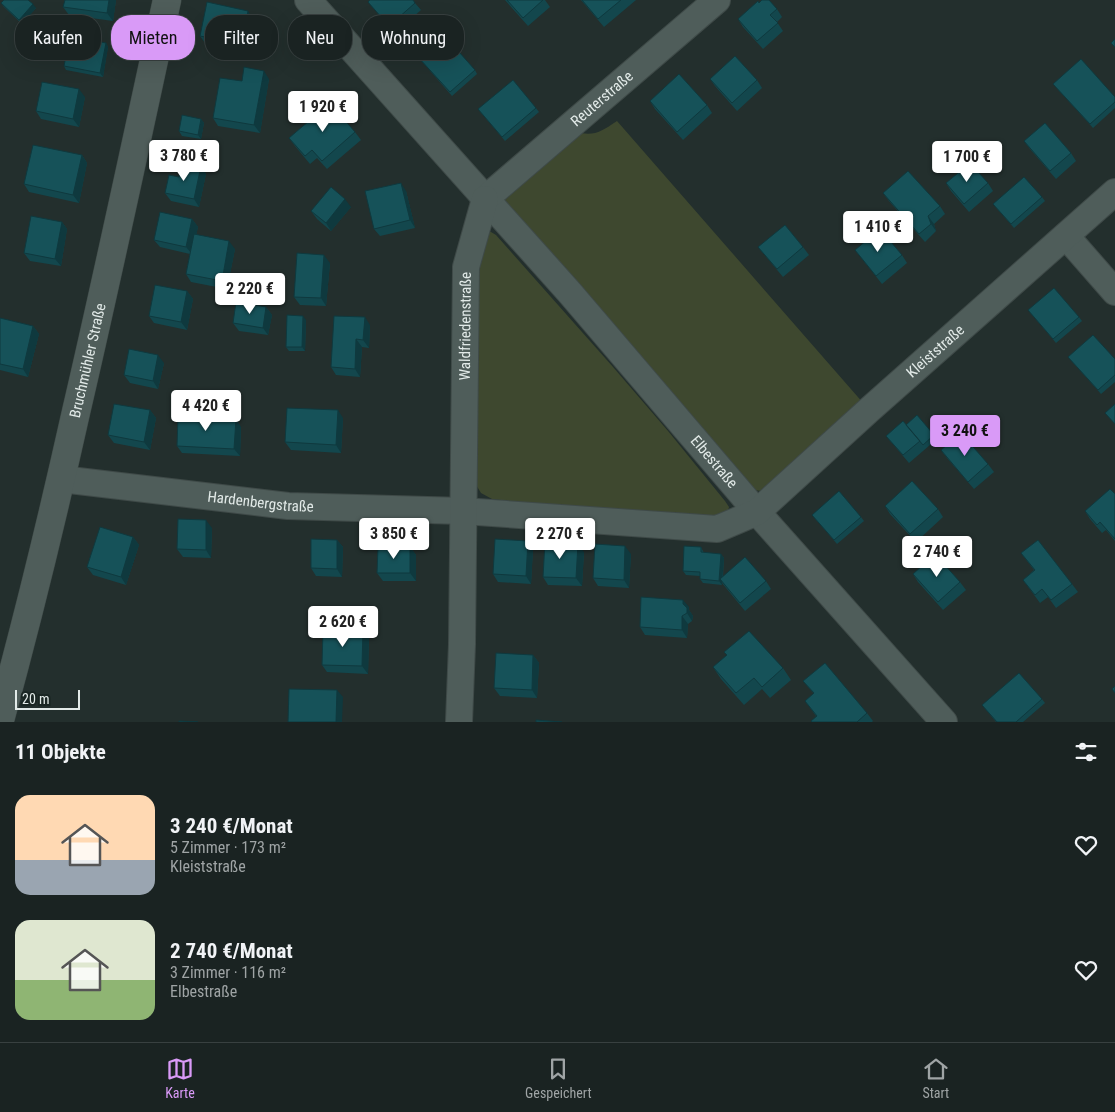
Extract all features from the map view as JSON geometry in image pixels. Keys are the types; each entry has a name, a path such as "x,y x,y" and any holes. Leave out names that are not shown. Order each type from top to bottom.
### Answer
{"street":[{"name":"Bruchmühler Straße","path":"0,720 61,479 167,0"},
{"path":"308,0 485,199"},
{"name":"Reuterstraße","path":"485,199 717,0"},
{"name":"Kleiststraße","path":"757,512 1115,192"},
{"name":"Waldfriedenstraße","path":"459,722 462,644 466,267 485,199"},
{"name":"Elbestraße","path":"485,199 570,293 757,512 944,722"},
{"path":"1066,236 1115,292"},
{"name":"Hardenbergstraße","path":"61,479 288,506 463,511 717,529 757,512"}],"green space":[{"path":"617,121 864,404 762,491 753,490 504,207 505,194 574,132 587,134 597,132"},
{"path":"486,231 496,235 613,367 725,501 729,507 728,511 715,518 604,511 492,499 481,493 475,483 479,249"}],"building":[{"path":"4,0 28,0 33,4 23,15 15,16 1,3"},
{"path":"65,0 109,0 107,13 63,7"},
{"path":"370,0 413,0 415,3 401,15 379,15 368,2"},
{"path":"507,0 543,0 523,18"},
{"path":"582,0 621,0 598,19"},
{"path":"762,0 769,0 777,9 770,15 778,23 757,41 738,19 758,1 759,3"},
{"path":"207,2 248,11 247,15 205,15 205,37 200,36"},
{"path":"1115,39 1115,47 1111,43"},
{"path":"101,42 106,43 100,73 64,66 65,60 101,60"},
{"path":"735,56 757,80 732,103 710,79"},
{"path":"464,58 475,70 450,92 421,60 464,60"},
{"path":"1081,59 1115,97 1115,102 1090,124 1053,84"},
{"path":"244,67 264,71 254,125 213,118 220,78 242,81"},
{"path":"679,74 707,105 677,132 650,101"},
{"path":"513,80 536,108 502,137 478,109"},
{"path":"42,82 79,89 73,119 36,111"},
{"path":"330,103 355,132 322,161 312,150 305,156 289,138"},
{"path":"182,115 201,119 198,135 179,131"},
{"path":"1045,123 1071,153 1050,171 1024,141"},
{"path":"33,145 82,155 73,195 24,184"},
{"path":"182,162 201,166 194,199 165,193 169,175 179,177"},
{"path":"970,163 988,183 964,204 946,183"},
{"path":"908,171 940,206 928,216 931,224 919,234 883,193"},
{"path":"1024,177 1042,197 1011,224 993,204"},
{"path":"401,183 410,220 374,229 365,191"},
{"path":"331,187 345,199 326,223 311,211"},
{"path":"160,212 192,219 186,247 154,240"},
{"path":"31,216 62,222 55,259 24,253"},
{"path":"785,225 803,247 777,269 758,247"},
{"path":"880,229 902,255 876,276 855,250"},
{"path":"194,234 229,241 222,281 186,274"},
{"path":"297,253 324,255 321,298 294,297"},
{"path":"155,285 187,291 181,322 149,316"},
{"path":"1054,288 1079,317 1053,339 1028,310"},
{"path":"236,302 266,307 263,328 233,323"},
{"path":"287,315 303,316 302,347 286,347"},
{"path":"334,316 365,317 363,340 356,339 355,369 331,367"},
{"path":"0,318 33,326 23,369 0,364"},
{"path":"1093,335 1115,359 1115,375 1098,390 1068,357"},
{"path":"129,349 158,355 153,381 124,375"},
{"path":"114,404 150,410 144,442 108,435"},
{"path":"1115,404 1115,424 1105,413"},
{"path":"287,408 338,410 336,445 285,442"},
{"path":"917,415 934,435 923,445 906,425"},
{"path":"178,416 236,419 234,449 177,446"},
{"path":"903,421 920,441 903,455 886,436"},
{"path":"961,433 988,464 968,482 941,450"},
{"path":"912,481 938,509 910,534 885,506"},
{"path":"1110,489 1115,494 1115,539 1100,522 1097,525 1085,511"},
{"path":"839,491 861,517 834,540 812,515"},
{"path":"178,519 206,520 206,550 177,549"},
{"path":"100,527 133,537 121,577 87,567"},
{"path":"311,539 337,540 337,569 311,568"},
{"path":"495,539 528,541 526,576 493,574"},
{"path":"1038,540 1072,584 1051,600 1042,589 1035,595 1023,580 1035,570 1021,553"},
{"path":"545,542 578,544 576,578 543,577"},
{"path":"595,544 625,546 624,580 593,578"},
{"path":"684,546 701,547 701,552 721,554 719,581 700,579 700,572 683,571"},
{"path":"378,547 410,547 410,573 377,573"},
{"path":"935,554 960,582 938,602 913,574"},
{"path":"745,557 766,581 740,603 720,579"},
{"path":"641,597 683,600 687,613 682,616 682,630 640,627"},
{"path":"323,629 363,630 362,666 322,665"},
{"path":"749,631 783,668 762,687 754,678 736,693 713,667 727,655 724,652"},
{"path":"496,653 533,655 532,690 494,688"},
{"path":"825,663 867,713 857,722 811,721 817,716 805,701 814,693 803,681"},
{"path":"1019,673 1042,699 1016,722 997,722 982,705"},
{"path":"289,689 337,690 336,722 288,722"},
{"path":"536,720 562,722 536,722"}]}
